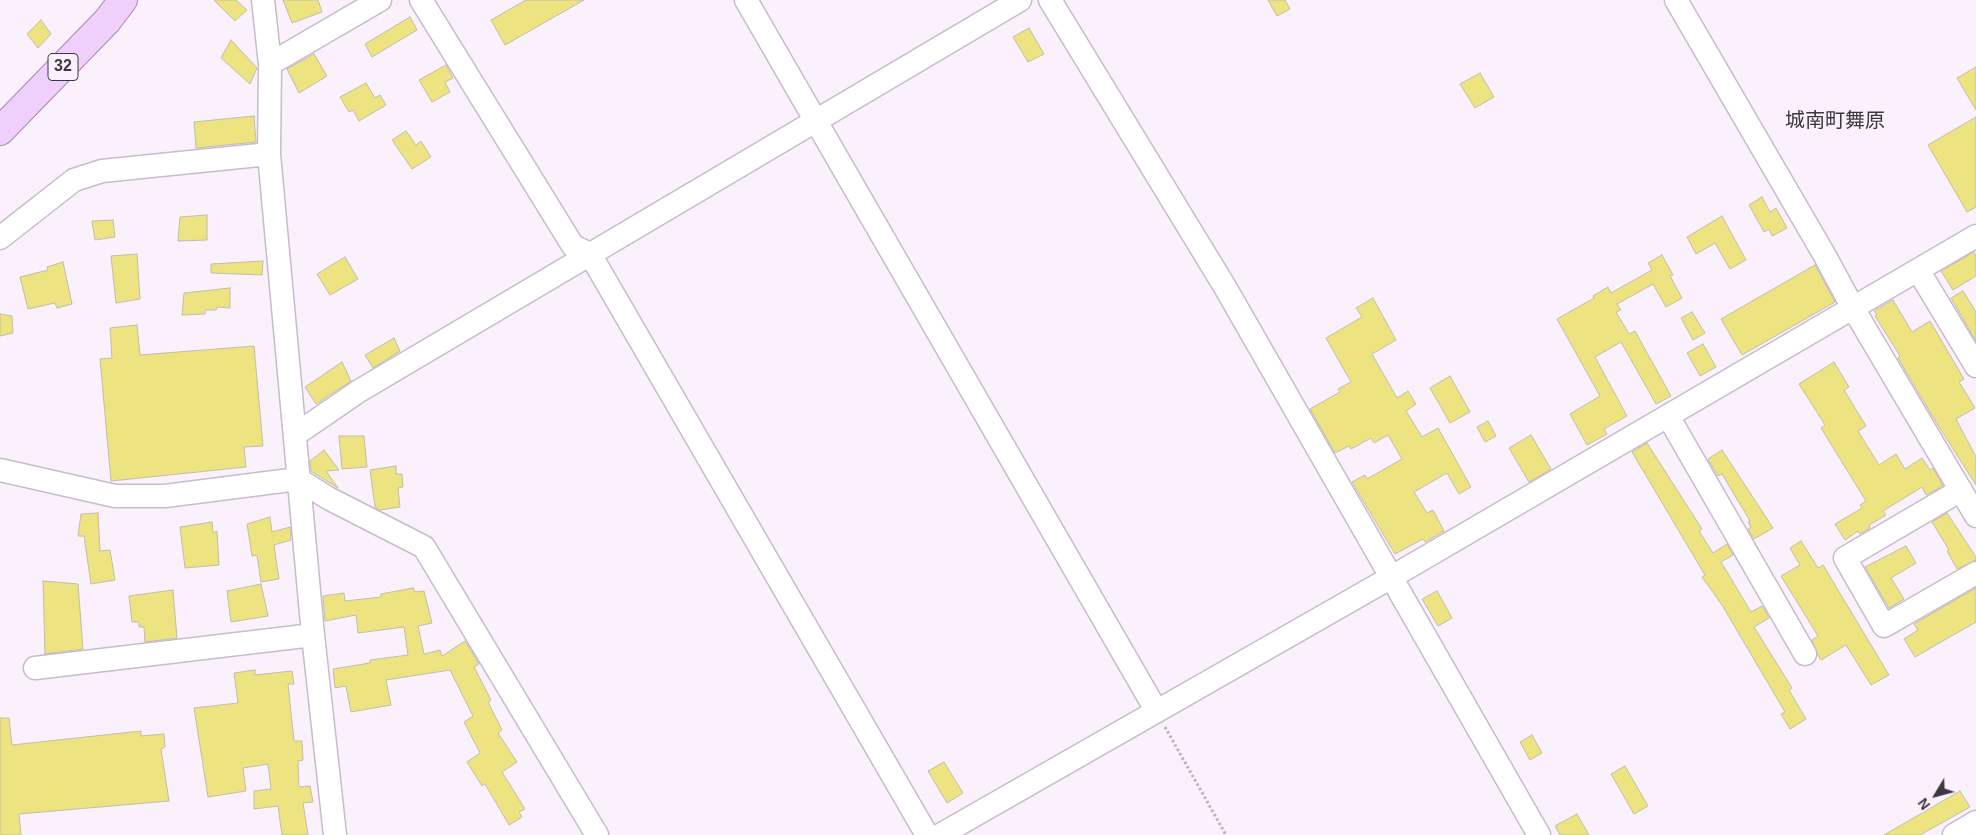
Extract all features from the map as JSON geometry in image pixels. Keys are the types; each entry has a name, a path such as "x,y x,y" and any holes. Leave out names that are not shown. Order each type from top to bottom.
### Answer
{"main road":[{"name":"32","path":"0,131 101,27 123,0"}],"street":[{"path":"263,0 270,64 269,154 313,635 335,835"},
{"path":"270,64 380,0"},
{"path":"421,0 573,246 590,254 927,835"},
{"path":"746,0 1156,710"},
{"path":"295,435 359,391 814,120 1020,0"},
{"path":"1050,0 1225,287 1390,578 1539,835"},
{"path":"1676,0 1825,256 1853,308 1976,516"},
{"path":"0,238 74,180 102,171 269,154"},
{"path":"940,835 1390,578 1976,236"},
{"path":"1918,270 1976,366"},
{"path":"1668,416 1806,654"},
{"path":"0,470 116,496 164,496 298,480 328,498 424,547 597,835"},
{"path":"1961,490 1845,558 1884,626 1976,573"},
{"path":"35,668 313,635"},
{"path":"1954,835 1976,822"}],"path":[{"path":"1174,746 1226,835"}],"building":[{"path":"214,0 236,0 247,10 235,21"},
{"path":"283,0 318,0 322,12 292,23"},
{"path":"526,0 584,0 505,45 491,20"},
{"path":"1268,0 1285,0 1290,9 1277,16"},
{"path":"410,17 417,30 372,57 365,44"},
{"path":"41,20 51,34 38,48 27,34"},
{"path":"1029,28 1044,54 1028,62 1013,37"},
{"path":"231,40 257,68 250,84 221,58"},
{"path":"314,54 327,76 299,93 287,69"},
{"path":"446,65 453,78 445,82 450,92 432,102 419,80"},
{"path":"1976,67 1976,110 1957,78"},
{"path":"1480,73 1494,97 1475,108 1460,84"},
{"path":"366,83 375,98 380,95 386,105 359,121 353,110 349,112 340,97"},
{"path":"254,116 256,142 196,148 194,122"},
{"path":"1976,117 1976,207 1967,212 1928,145"},
{"path":"406,131 416,145 421,141 431,157 412,169 392,140"},
{"path":"1762,197 1770,212 1776,208 1787,228 1772,236 1769,229 1764,232 1749,205"},
{"path":"207,215 207,240 178,241 180,217"},
{"path":"1722,216 1746,260 1730,269 1715,243 1696,254 1687,237"},
{"path":"113,220 115,237 95,240 92,221"},
{"path":"1974,252 1976,256 1976,276 1953,290 1941,271"},
{"path":"137,254 140,299 116,303 111,256"},
{"path":"1662,255 1673,275 1670,276 1682,298 1666,307 1653,284 1617,304 1621,310 1616,312 1629,334 1635,331 1671,396 1656,404 1621,342 1595,357 1627,416 1604,429 1607,434 1587,445 1570,414 1600,396 1557,319 1594,298 1593,296 1608,287 1611,293 1652,270 1648,263"},
{"path":"345,257 358,279 330,295 317,274"},
{"path":"263,261 262,275 211,273 211,264"},
{"path":"63,262 72,304 57,308 55,303 28,309 20,277 48,270 47,267"},
{"path":"1815,265 1835,302 1742,355 1721,319"},
{"path":"230,288 230,308 217,307 216,310 205,310 205,314 182,315 184,293"},
{"path":"1963,291 1976,312 1976,341 1951,298"},
{"path":"1373,298 1396,340 1372,354 1397,398 1408,391 1416,404 1406,411 1422,437 1438,428 1471,487 1459,494 1447,473 1414,492 1427,513 1433,510 1444,531 1425,542 1423,539 1395,554 1352,482 1365,475 1367,479 1402,459 1388,435 1374,443 1371,438 1351,449 1349,446 1335,453 1310,409 1340,392 1338,389 1351,382 1326,338 1362,317 1356,308"},
{"path":"1893,300 1912,332 1930,321 1964,379 1959,382 1975,408 1956,419 1976,457 1976,485 1936,422 1898,358 1900,356 1875,316 1877,315 1874,311"},
{"path":"1692,312 1705,333 1693,340 1681,318"},
{"path":"0,314 12,316 13,333 0,336"},
{"path":"137,325 140,355 254,346 263,446 244,447 246,467 111,481 100,359 112,358 110,328"},
{"path":"394,338 400,351 373,368 365,355"},
{"path":"1703,344 1716,367 1700,376 1687,353"},
{"path":"342,362 351,381 316,404 305,387"},
{"path":"1834,362 1849,387 1844,390 1866,426 1858,431 1879,465 1896,454 1905,469 1922,458 1930,470 1933,468 1943,486 1926,495 1922,487 1883,511 1886,515 1869,525 1870,528 1860,534 1858,531 1845,540 1835,524 1862,508 1860,505 1866,501 1821,428 1825,425 1799,384"},
{"path":"1450,376 1470,412 1450,423 1430,388"},
{"path":"1488,421 1496,436 1485,442 1477,427"},
{"path":"1531,435 1551,469 1529,482 1509,448"},
{"path":"339,436 364,436 367,467 342,469"},
{"path":"1647,443 1702,529 1699,531 1713,553 1727,544 1733,555 1721,562 1751,612 1762,606 1769,618 1754,627 1792,688 1789,690 1806,719 1790,729 1781,714 1785,712 1722,605 1702,577 1705,575 1632,452"},
{"path":"324,450 339,470 326,471 338,488 311,471 310,461"},
{"path":"1722,450 1773,528 1754,539 1748,529 1751,527 1748,522 1750,521 1722,474 1718,476 1708,459"},
{"path":"396,466 396,474 402,474 403,487 398,488 400,507 380,510 375,507 370,470"},
{"path":"98,513 100,551 110,550 115,580 91,584 84,536 78,536 81,514"},
{"path":"1947,513 1976,557 1976,560 1957,569 1947,551 1949,550 1932,522"},
{"path":"270,517 272,532 290,527 291,540 274,545 279,579 261,582 257,555 252,556 247,524"},
{"path":"212,522 213,533 217,531 219,565 185,568 180,527"},
{"path":"1801,541 1818,568 1823,565 1889,675 1871,685 1846,645 1821,660 1812,640 1818,636 1781,576 1800,565 1790,548"},
{"path":"1906,546 1916,563 1891,578 1904,599 1889,608 1865,567"},
{"path":"43,581 78,584 83,649 45,654"},
{"path":"261,584 268,616 231,622 227,591"},
{"path":"413,588 415,592 424,591 432,623 418,626 424,654 440,650 442,656 465,641 479,664 474,667 491,700 488,702 502,730 498,733 517,762 502,772 525,809 519,812 522,817 509,825 485,784 482,786 467,762 480,753 464,722 473,716 450,670 386,680 391,705 351,712 346,686 335,688 333,669 370,663 370,660 408,655 404,627 358,633 356,615 325,621 323,596 344,593 345,601 381,597 381,594"},
{"path":"1976,588 1976,622 1915,657 1904,639 1918,630 1914,624"},
{"path":"173,590 177,638 145,642 144,627 139,627 139,622 132,622 129,596"},
{"path":"1437,591 1452,618 1438,626 1422,599"},
{"path":"255,670 255,675 292,671 294,684 288,684 294,741 302,741 303,760 298,761 299,787 310,786 313,802 303,803 308,835 282,835 278,806 254,809 254,791 271,789 268,764 243,768 246,791 208,797 194,708 238,703 234,673"},
{"path":"0,718 9,718 12,745 141,731 141,736 164,734 165,747 161,749 169,801 19,814 21,835 0,835"},
{"path":"1532,735 1542,753 1530,760 1520,742"},
{"path":"944,762 963,793 947,803 928,771"},
{"path":"1625,766 1648,806 1634,814 1611,774"},
{"path":"1960,791 1970,807 1920,835 1884,835"},
{"path":"1577,814 1589,835 1560,835 1555,826"}],"district":[{"name":"城南町舞原","path":"1835,121"}]}
